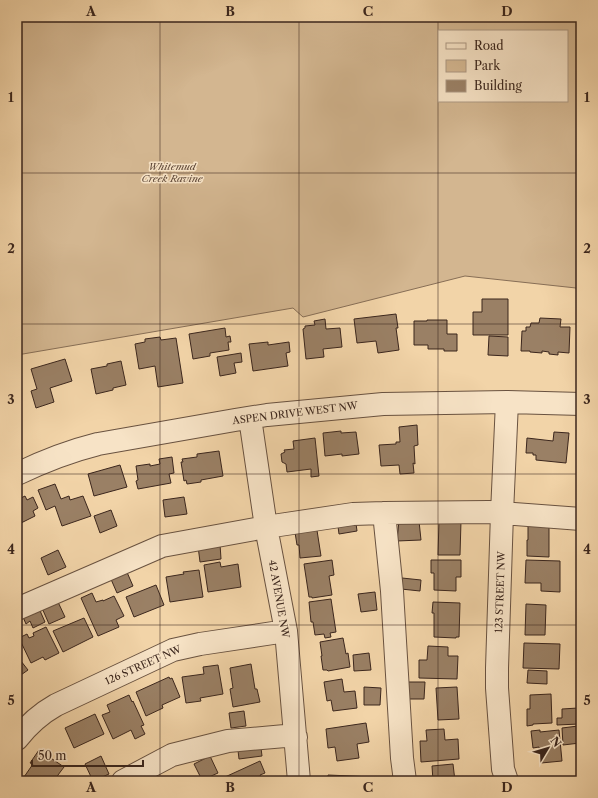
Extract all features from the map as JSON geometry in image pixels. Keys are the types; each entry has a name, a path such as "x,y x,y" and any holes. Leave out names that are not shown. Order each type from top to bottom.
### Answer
{"street":[{"name":"ASPEN DRIVE WEST NW","path":"17,474 57,456 98,444 266,415 383,404 507,402 581,404"},
{"name":"123 STREET NW","path":"507,402 497,688 503,769 507,781"},
{"name":"42 AVENUE NW","path":"250,418 266,527 286,631 299,781"},
{"path":"17,609 162,546 266,527 353,514 384,513 489,512 581,519"},
{"path":"384,513 392,591 402,758 405,781"},
{"name":"126 STREET NW","path":"17,739 33,721 44,712 173,650 200,644 286,631"},
{"path":"123,781 172,756 207,746 228,741 285,736 296,737"}],"green space":[{"name":"Whitemud Creek Ravine","path":"17,17 581,17 581,306 576,288 465,276 303,317 293,308 17,355"}],"building":[{"path":"482,299 508,299 508,335 473,335 473,312 482,312"},
{"path":"396,314 399,350 378,353 376,341 357,343 354,319"},
{"path":"540,318 561,319 560,327 570,327 569,353 558,352 558,355 549,354 549,352 542,351 542,353 521,351 522,331 526,331 526,327 530,327 531,323 539,323"},
{"path":"325,319 326,329 340,328 342,347 323,349 324,357 306,359 303,329 305,326 315,325 314,321"},
{"path":"447,320 447,334 457,334 457,351 428,349 428,345 414,345 414,321"},
{"path":"225,328 226,337 230,336 231,342 228,342 229,350 210,353 210,356 193,359 189,334"},
{"path":"489,336 508,337 508,356 488,355"},
{"path":"160,337 161,340 176,338 183,383 158,387 155,366 139,369 135,344 145,342 145,339"},
{"path":"268,342 268,345 289,342 290,352 286,353 288,366 253,371 249,344"},
{"path":"241,353 242,362 234,363 236,373 220,376 217,357"},
{"path":"65,359 72,381 50,388 54,402 36,408 31,391 37,389 31,369"},
{"path":"121,361 126,385 96,394 91,369 107,366 107,364"},
{"path":"417,425 418,445 414,446 414,473 400,474 399,465 381,466 379,445 396,444 396,442 400,442 399,427"},
{"path":"341,431 341,433 356,432 359,454 325,456 323,433"},
{"path":"554,432 569,433 566,463 536,460 536,455 533,455 533,453 526,453 527,438 553,441"},
{"path":"315,438 319,476 311,477 311,469 287,472 286,464 282,462 281,454 285,452 284,450 294,449 293,441"},
{"path":"581,442 581,461 579,461"},
{"path":"219,451 223,476 187,484 186,480 184,481 181,462 183,462 182,459 197,457 197,454"},
{"path":"172,457 174,473 169,474 171,483 138,489 136,481 138,480 136,466 160,464 159,459"},
{"path":"120,465 127,487 94,496 88,474"},
{"path":"55,484 61,499 69,496 70,500 83,496 91,516 62,526 55,506 46,510 38,490"},
{"path":"25,496 27,500 33,497 38,508 33,511 35,516 17,525 17,500"},
{"path":"184,497 187,514 165,517 163,500"},
{"path":"111,510 117,526 100,533 94,516"},
{"path":"355,516 357,531 339,534 337,519"},
{"path":"399,520 419,521 421,540 397,541"},
{"path":"439,520 461,521 460,555 438,555"},
{"path":"316,524 321,556 300,558 299,545 297,545 294,526"},
{"path":"528,525 549,525 549,557 527,556"},
{"path":"220,544 221,559 200,562 198,546"},
{"path":"58,550 66,567 48,575 41,558"},
{"path":"332,560 334,575 329,576 332,595 312,598 309,597 304,564"},
{"path":"431,560 461,560 461,577 456,577 456,591 434,590 434,573 431,573"},
{"path":"526,560 560,561 560,592 541,591 541,583 525,583"},
{"path":"220,562 221,567 238,564 241,587 208,592 204,565"},
{"path":"126,570 133,586 117,593 110,577"},
{"path":"199,570 203,597 170,602 166,577 184,574 183,572"},
{"path":"402,578 421,580 420,591 401,589"},
{"path":"156,585 164,605 134,617 126,597"},
{"path":"375,592 377,610 361,612 358,594"},
{"path":"92,593 96,602 103,601 114,596 124,616 116,620 119,627 98,636 81,598"},
{"path":"331,599 336,632 330,633 331,637 325,638 324,634 315,635 313,622 311,622 309,602"},
{"path":"579,601 581,601 581,618 579,618"},
{"path":"58,602 65,617 49,624 42,608"},
{"path":"433,602 460,603 459,637 434,637 434,613 432,613"},
{"path":"37,604 45,622 33,628 30,621 26,624 20,610"},
{"path":"526,604 546,605 545,635 525,635"},
{"path":"84,618 93,637 63,652 53,631"},
{"path":"46,627 59,653 45,660 43,657 31,663 19,638 27,634 29,638 34,636 33,633"},
{"path":"343,638 346,654 348,653 350,667 328,671 323,670 320,642"},
{"path":"524,643 560,644 559,669 523,668"},
{"path":"428,646 448,647 448,656 458,656 457,679 419,678 419,660 427,660"},
{"path":"369,653 371,670 354,671 353,655"},
{"path":"17,656 28,670 17,679"},
{"path":"251,664 255,689 257,689 260,702 233,707 230,689 233,688 230,668"},
{"path":"218,665 223,694 200,698 201,701 186,703 182,677 204,674 203,667"},
{"path":"528,670 547,671 547,684 527,683"},
{"path":"169,677 170,679 172,678 180,697 162,705 163,708 146,716 136,692"},
{"path":"342,679 344,692 355,691 357,708 333,711 331,700 327,701 324,682"},
{"path":"407,682 425,682 424,699 407,699"},
{"path":"364,687 381,688 380,705 364,705"},
{"path":"457,687 459,719 438,720 436,688"},
{"path":"551,694 552,723 533,724 527,726 527,709 530,709 530,695"},
{"path":"129,695 144,725 141,726 145,734 135,739 131,730 113,739 102,715 110,712 107,705"},
{"path":"578,708 579,724 557,725 557,718 562,718 562,709"},
{"path":"244,711 246,726 231,728 229,713"},
{"path":"95,714 104,734 74,748 65,728"},
{"path":"366,723 369,742 357,744 359,758 337,761 335,747 328,748 326,729"},
{"path":"578,726 580,743 563,745 562,728"},
{"path":"444,729 445,740 458,739 459,759 421,762 420,741 427,741 426,730"},
{"path":"540,730 540,732 559,730 562,761 541,763 539,747 533,748 531,731"},
{"path":"260,740 262,756 239,759 237,742"},
{"path":"39,750 64,767 55,779 53,777 50,781 31,781 24,777 33,764 30,763"},
{"path":"101,756 109,774 93,781 85,764"},
{"path":"210,756 218,773 202,780 194,764"},
{"path":"260,761 265,773 260,775 263,781 227,781 225,777"},
{"path":"453,764 455,781 433,781 432,766"},
{"path":"328,775 373,777 373,781 328,781"}]}
